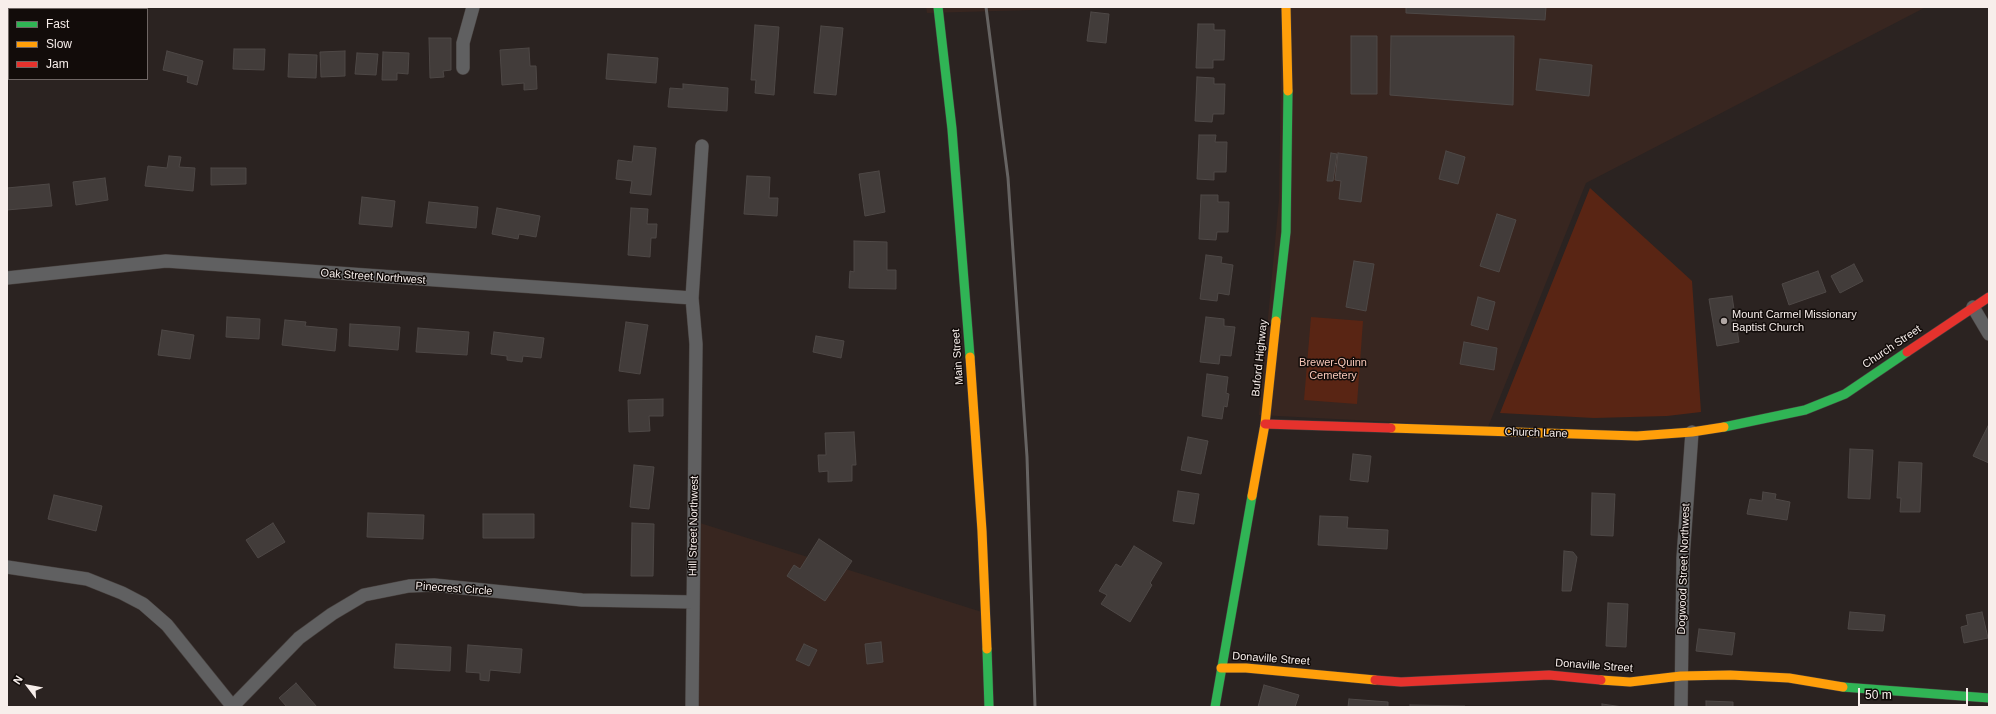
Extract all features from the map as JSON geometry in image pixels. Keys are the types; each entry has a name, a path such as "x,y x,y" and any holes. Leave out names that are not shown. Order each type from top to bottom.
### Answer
{"street":[{"path":"463,68 463,43 473,7"},
{"name":"Main Street","path":"938,7 952,129 969,347 982,531 989,707"},
{"name":"Buford Highway","path":"1215,707 1265,424 1286,232 1288,52 1286,7"},
{"path":"692,298 702,146"},
{"name":"Oak Street Northwest","path":"7,278 166,261 692,298"},
{"name":"Church Street","path":"1805,410 1845,394 1989,297"},
{"name":"Hill Street Northwest","path":"692,298 696,344 692,707"},
{"path":"1973,307 1989,334"},
{"name":"Church Lane","path":"1265,424 1637,436 1692,432 1773,418 1805,410"},
{"name":"Dogwood Street Northwest","path":"1680,707 1683,558 1692,432"},
{"path":"7,567 87,580 122,593 142,604 167,625 233,706"},
{"name":"Pinecrest Circle","path":"233,706 299,638 332,614 364,595 410,586 434,585 582,600 693,602"},
{"name":"Donaville Street","path":"1221,668 1246,668 1401,682 1548,675 1630,682 1681,676 1730,675 1789,678 1846,688 1989,698"}],"shaded area":[{"path":"926,7 1136,7 927,13"},
{"path":"1282,7 1926,7 1586,183 1488,427 1259,415 1279,200"},
{"path":"700,523 985,613 984,707 697,707"}],"green space":[{"path":"1590,188 1692,281 1701,412 1667,416 1594,418 1500,413"},
{"name":"Brewer-Quinn Cemetery","path":"1311,317 1363,321 1357,404 1304,400"}],"building":[{"path":"1406,7 1546,7 1545,20 1406,13"},
{"path":"1091,12 1109,14 1106,43 1087,41"},
{"path":"1198,24 1214,24 1214,30 1225,30 1224,60 1213,60 1213,68 1196,68"},
{"path":"755,25 779,27 774,95 755,93 756,80 751,80"},
{"path":"821,26 843,28 836,95 814,93"},
{"path":"1351,36 1377,36 1377,94 1351,94"},
{"path":"1391,36 1514,36 1513,105 1390,95"},
{"path":"429,38 451,38 451,70 443,71 444,77 430,78"},
{"path":"529,48 530,66 536,66 537,89 524,90 524,83 502,85 500,50"},
{"path":"234,49 265,49 264,70 233,69"},
{"path":"167,51 203,61 197,85 187,82 188,76 163,70"},
{"path":"345,51 345,76 321,77 320,52"},
{"path":"383,52 409,53 408,74 397,73 397,80 382,80"},
{"path":"357,53 378,54 376,75 355,74"},
{"path":"289,54 317,55 316,78 288,77"},
{"path":"608,54 658,58 656,83 606,79"},
{"path":"1540,59 1592,65 1589,96 1536,90"},
{"path":"1197,77 1214,78 1214,84 1225,84 1224,114 1213,114 1212,122 1195,121"},
{"path":"683,84 728,88 727,111 668,107 670,88 683,89"},
{"path":"1199,135 1216,135 1215,142 1227,142 1226,172 1214,172 1214,180 1197,179"},
{"path":"634,146 656,148 651,195 630,193 632,181 616,179 618,160 632,162"},
{"path":"1446,151 1465,157 1458,184 1439,179"},
{"path":"1331,153 1337,154 1333,181 1327,181"},
{"path":"1338,153 1367,157 1361,202 1339,199 1341,181 1335,180"},
{"path":"169,156 181,157 179,167 195,168 193,191 145,186 148,166 167,168"},
{"path":"211,168 246,168 246,184 211,185"},
{"path":"879,171 885,212 865,216 859,174"},
{"path":"747,176 770,177 769,198 778,198 777,216 744,214"},
{"path":"105,178 108,200 76,205 73,182"},
{"path":"49,184 52,206 7,210 7,188"},
{"path":"1201,195 1218,195 1218,202 1229,202 1228,232 1217,232 1216,240 1199,239"},
{"path":"362,197 395,201 392,227 359,224"},
{"path":"429,202 478,207 476,228 426,223"},
{"path":"497,208 540,216 536,237 519,234 518,239 492,234"},
{"path":"631,208 648,209 647,224 657,224 656,238 651,238 650,257 628,255"},
{"path":"1497,214 1516,220 1499,272 1480,266"},
{"path":"854,241 887,242 887,270 896,270 896,289 849,288 850,271 854,272"},
{"path":"1206,255 1222,257 1221,263 1233,265 1229,295 1218,293 1217,301 1200,299"},
{"path":"1354,261 1374,264 1366,311 1346,307"},
{"path":"1854,264 1863,281 1840,293 1831,276"},
{"path":"1818,271 1826,292 1789,305 1782,284"},
{"name":"Mount Carmel Missionary Baptist Church","path":"1732,296 1739,342 1717,346 1709,299"},
{"path":"1478,297 1495,302 1488,330 1471,325"},
{"path":"227,317 260,319 259,339 226,337"},
{"path":"1206,317 1224,319 1224,326 1235,327 1231,356 1220,355 1219,364 1200,362"},
{"path":"285,320 306,322 305,326 337,329 335,351 282,345"},
{"path":"626,322 648,325 640,374 619,371"},
{"path":"350,324 400,327 398,350 349,346"},
{"path":"418,328 469,332 467,355 416,352"},
{"path":"162,330 194,335 190,359 158,355"},
{"path":"494,332 544,338 541,358 523,356 522,362 507,360 507,356 491,354"},
{"path":"816,336 844,341 841,358 813,352"},
{"path":"1464,342 1497,348 1494,370 1460,364"},
{"path":"1207,374 1228,377 1226,393 1229,394 1227,407 1224,406 1222,419 1202,416"},
{"path":"663,399 663,416 649,416 650,431 629,432 628,400"},
{"path":"1989,424 1989,463 1973,456"},
{"path":"854,432 856,465 852,465 852,481 828,482 828,471 819,472 818,455 826,455 825,433"},
{"path":"1188,437 1208,441 1201,474 1181,470"},
{"path":"1850,449 1873,450 1870,499 1848,498"},
{"path":"1353,454 1371,456 1368,482 1350,480"},
{"path":"1899,462 1922,463 1920,512 1900,512 1901,498 1897,498"},
{"path":"634,465 654,467 649,509 630,507"},
{"path":"1178,491 1199,494 1194,524 1173,521"},
{"path":"1763,492 1776,494 1775,499 1790,502 1787,520 1747,514 1750,499 1762,501"},
{"path":"1592,493 1615,494 1613,536 1591,535"},
{"path":"54,495 102,506 96,531 48,519"},
{"path":"368,513 424,515 423,539 367,537"},
{"path":"483,514 534,514 534,538 483,538"},
{"path":"1320,516 1348,517 1347,528 1388,530 1387,549 1318,545"},
{"path":"273,523 285,542 258,558 246,540"},
{"path":"632,523 654,524 653,576 631,576"},
{"path":"819,539 852,561 825,601 787,576 794,565 800,569"},
{"path":"1134,546 1162,563 1150,583 1152,585 1130,622 1101,604 1107,595 1099,591 1116,564 1121,567"},
{"path":"1564,551 1573,552 1577,557 1571,591 1562,591"},
{"path":"1608,603 1628,604 1626,647 1606,646"},
{"path":"1850,612 1885,615 1883,631 1848,629"},
{"path":"1982,612 1988,638 1964,643 1961,627 1968,625 1966,615"},
{"path":"1699,629 1735,633 1732,655 1696,651"},
{"path":"881,642 883,662 867,664 865,644"},
{"path":"396,644 451,647 450,671 394,668"},
{"path":"804,644 817,650 809,666 796,660"},
{"path":"468,645 522,649 520,673 490,670 489,681 480,680 480,673 466,672"},
{"path":"296,683 317,707 287,707 279,698"},
{"path":"1264,685 1299,695 1295,707 1258,707"},
{"path":"1349,699 1388,702 1388,707 1348,707"},
{"path":"1706,701 1733,702 1733,707 1706,707"},
{"path":"1602,704 1623,707 1602,707"},
{"path":"1410,705 1465,706 1465,707 1410,707"}],"railway":[{"path":"986,7 1008,178 1027,457 1035,707"}],"traffic: fast":[{"path":"938,7 952,129 970,357"},
{"path":"1276,321 1286,232 1288,91"},
{"path":"1724,427 1805,410 1845,394 1907,352"},
{"path":"1215,707 1252,496"},
{"path":"987,649 989,707"},
{"path":"1843,687 1989,698"}],"traffic: slow":[{"path":"1286,7 1288,91"},
{"path":"1252,496 1265,424 1276,321"},
{"path":"970,357 982,531 987,649"},
{"path":"1391,428 1637,436 1692,432 1724,427"},
{"path":"1221,668 1246,668 1375,680"},
{"path":"1601,680 1630,682 1681,676 1730,675 1789,678 1843,687"}],"traffic: jam":[{"path":"1907,352 1989,297"},
{"path":"1265,424 1391,428"},
{"path":"1375,680 1401,682 1549,675 1601,680"}],"place":[{"name":"Mount Carmel Missionary Baptist Church","path":"1724,321"}]}
